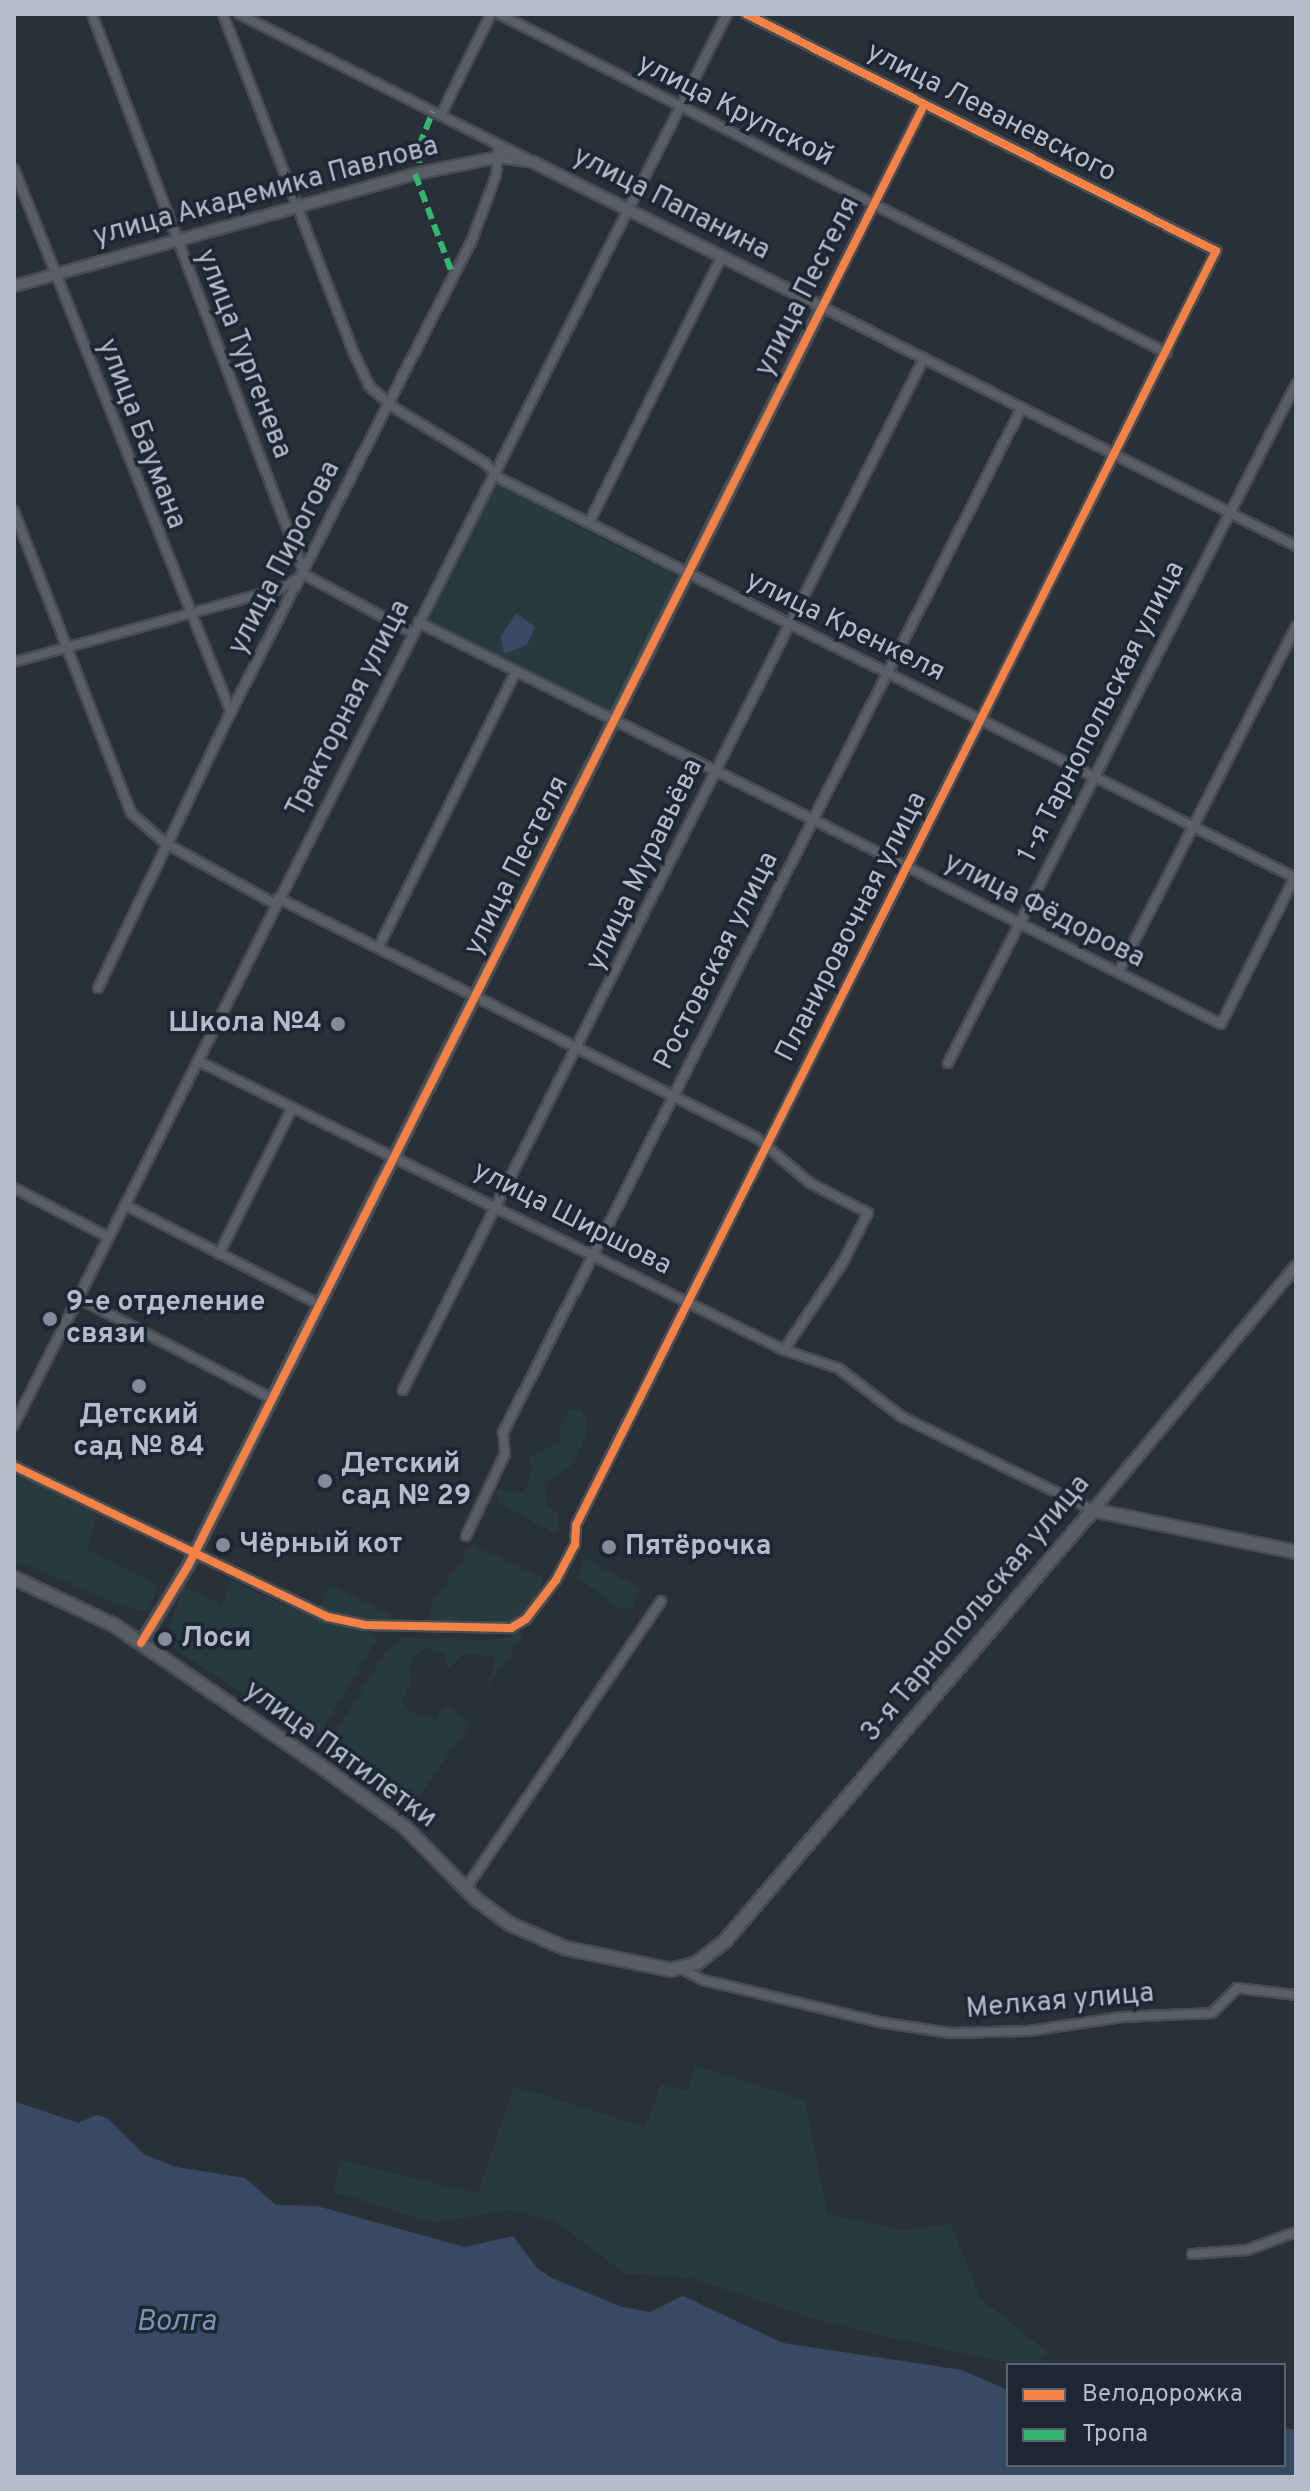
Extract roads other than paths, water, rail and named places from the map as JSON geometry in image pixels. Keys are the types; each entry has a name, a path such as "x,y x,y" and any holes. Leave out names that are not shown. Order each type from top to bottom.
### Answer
{"main road":[{"path":"1093,1510 1296,1552"},
{"name":"3-я Тарнопольская улица","path":"682,1969 725,1941 1093,1510"},
{"name":"улица Пятилетки","path":"14,1578 75,1604 141,1643 384,1811 499,1918 551,1943 647,1968 682,1969"}],"street":[{"name":"улица Тургенева","path":"92,14 305,575"},
{"name":"улица Кренкеля","path":"223,14 353,351 369,386 388,398 393,407 493,472 589,523 1296,876"},
{"path":"239,14 441,115 499,152"},
{"path":"441,115 491,14"},
{"name":"улица Крупской","path":"499,14 678,108 1167,353"},
{"name":"Тракторная улица","path":"14,1425 626,208 727,14"},
{"name":"улица Леваневского","path":"746,14 1216,251"},
{"name":"улица Пестеля","path":"141,1643 194,1554 273,1399 924,105"},
{"name":"улица Академика Павлова","path":"14,286 298,207 421,168 499,152 533,162"},
{"name":"улица Пирогова","path":"98,988 165,843 305,575 388,398 472,240 499,152"},
{"name":"улица Папанина","path":"533,162 1296,546"},
{"name":"улица Баумана","path":"14,169 188,614 231,712"},
{"name":"Планировочная улица","path":"194,1554 328,1617 365,1625 493,1631 526,1619 575,1545 576,1525 1216,251"},
{"path":"589,523 722,256"},
{"name":"улица Муравьёва","path":"403,1390 579,1048 924,358"},
{"name":"1-я Тарнопольская улица","path":"948,1063 1092,776 1296,384"},
{"name":"Ростовская улица","path":"466,1536 505,1454 503,1433 1021,409"},
{"path":"14,511 131,813 165,843 276,901 379,946 674,1096 766,1147 810,1183 868,1213 843,1262 784,1350"},
{"path":"14,662 282,588 305,575 413,633"},
{"name":"улица Фёдорова","path":"418,622 1221,1024 1296,876"},
{"path":"1118,973 1196,827 1296,626"},
{"path":"379,946 516,671"},
{"name":"улица Ширшова","path":"198,1061 784,1350 838,1368 902,1417 1093,1510"},
{"path":"219,1254 292,1108"},
{"path":"14,1188 108,1237"},
{"path":"125,1205 320,1305"},
{"name":"3-я Тарнопольская улица","path":"1093,1510 1296,1266"},
{"path":"78,1298 273,1399"},
{"path":"14,1466 194,1554"},
{"path":"466,1888 661,1601"},
{"name":"Мелкая улица","path":"682,1969 694,1977 864,2019 950,2033 1029,2031 1122,2017 1212,2013 1237,1988 1296,1995"},
{"path":"1192,2254 1247,2250 1296,2232"}],"water":[{"path":"516,613 535,627 527,645 504,654 501,636"},
{"name":"Волга","path":"14,2101 78,2123 96,2115 107,2118 145,2155 176,2167 245,2178 276,2205 317,2206 465,2247 513,2236 537,2268 552,2278 622,2307 650,2312 683,2296 783,2343 962,2370 1006,2389 1006,2467 1286,2467 1286,2428 1296,2430 1296,2477 14,2477"}],"place":[{"name":"Школа №4","path":"338,1024"},
{"name":"9-е отделение связи","path":"50,1319"},
{"name":"Детский сад № 84","path":"139,1386"},
{"name":"Детский сад № 29","path":"325,1481"},
{"name":"Чёрный кот","path":"223,1545"},
{"name":"Пятёрочка","path":"609,1547"},
{"name":"Лоси","path":"165,1639"}]}
